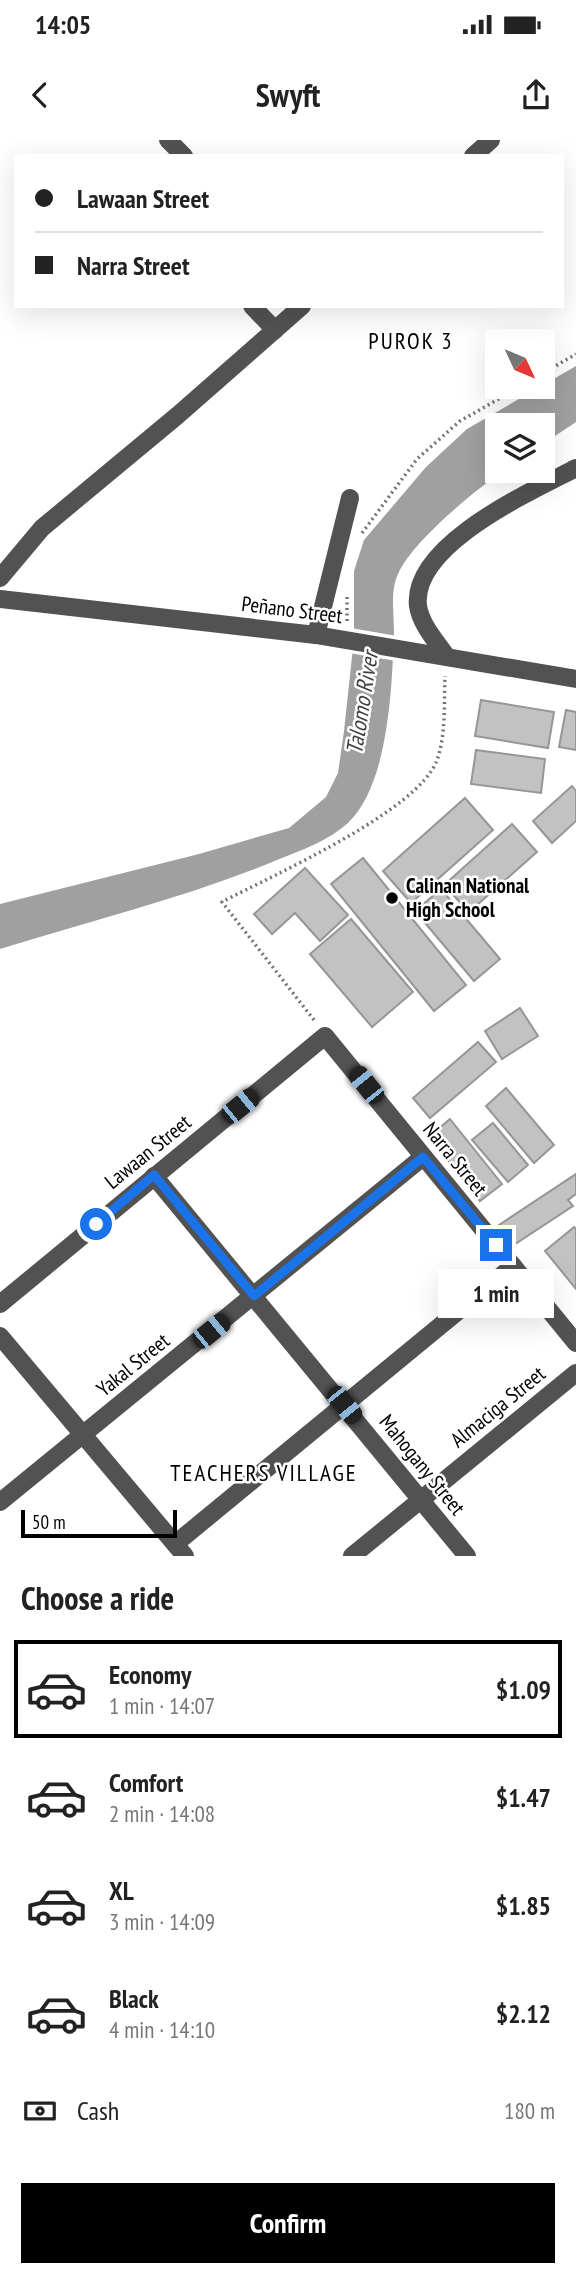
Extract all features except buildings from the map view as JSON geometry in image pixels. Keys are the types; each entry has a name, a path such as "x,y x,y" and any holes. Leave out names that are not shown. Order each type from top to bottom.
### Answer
{"street":[{"path":"168,140 182,154"},
{"path":"475,154 491,140"},
{"path":"254,308 275,330"},
{"path":"0,578 42,528 178,415 300,308"},
{"path":"447,657 421,619 419,585 426,568 458,536 576,468"},
{"path":"316,635 350,498"},
{"name":"Peñano Street","path":"0,599 316,635 346,630 417,652 576,679"},
{"name":"Narra Street","path":"326,1036 576,1343"},
{"name":"Lawaan Street","path":"0,1304 326,1036"},
{"name":"Yakal Street","path":"0,1502 423,1157"},
{"name":"Mahogany Street","path":"154,1175 467,1556"},
{"path":"0,1336 180,1550 344,1405 513,1266"},
{"name":"Almaciga Street","path":"352,1556 576,1373"}],"path":[{"path":"555,366 576,354"},
{"path":"357,539 417,459 460,421 499,399"},
{"path":"346,585 346,630"},
{"path":"326,1036 222,902 381,817 419,789 430,776 441,746 447,657"}],"water":[{"path":"576,366 576,422 555,436 555,413 495,413 519,399 555,399 555,378"},
{"name":"Talomo River","path":"485,419 487,483 416,547 398,574 393,595 393,654 386,733 372,784 362,806 348,823 314,844 243,873 175,897 0,949 0,904 199,854 289,828 326,797 338,773 354,638 354,571 364,540 426,467 467,429"}],"pier":[{"path":"351,628 397,636 396,661 349,653"}],"place":[{"name":"Calinan National High School","path":"392,898"}],"district":[{"name":"PUROK 3","path":"411,341"},
{"name":"TEACHERS VILLAGE","path":"264,1473"}],"route":[{"path":"96,1224 154,1175 254,1296 423,1157 496,1245"}]}
